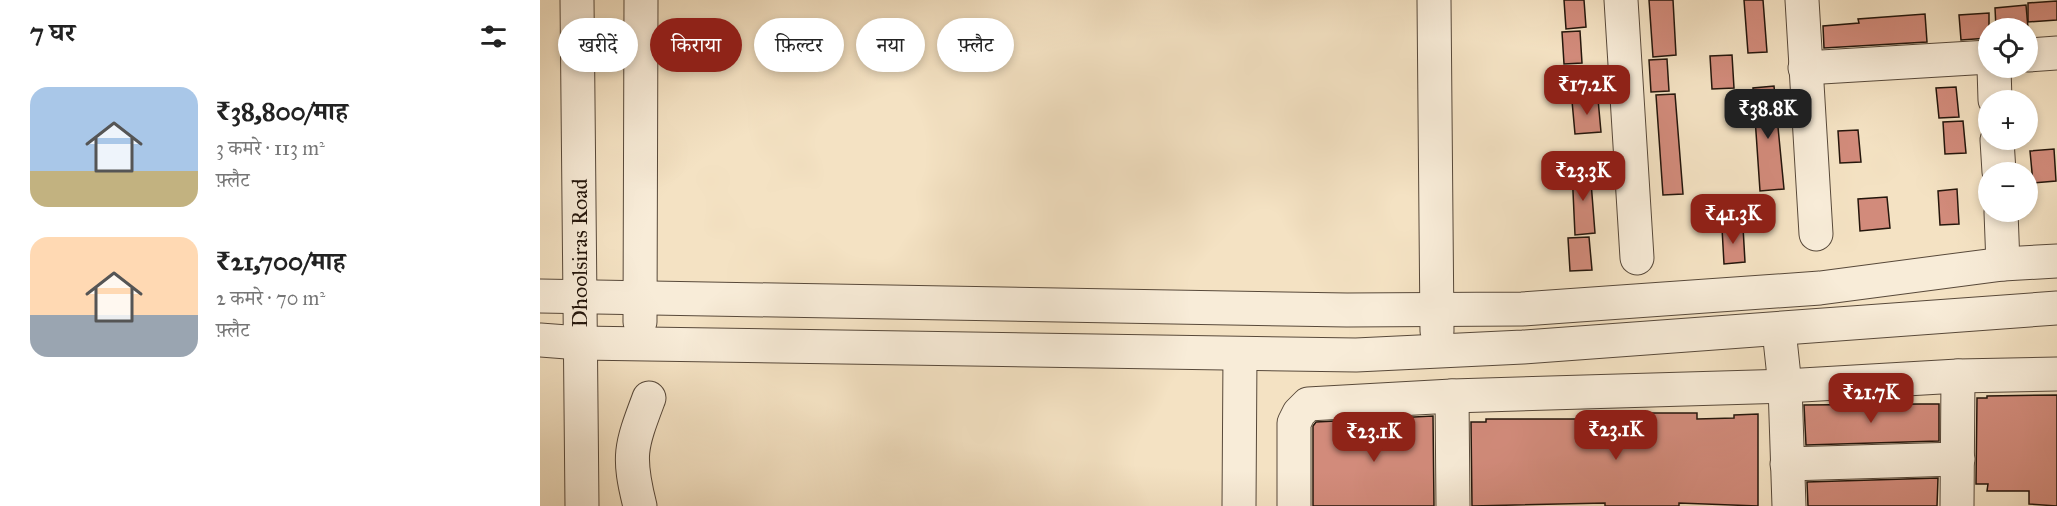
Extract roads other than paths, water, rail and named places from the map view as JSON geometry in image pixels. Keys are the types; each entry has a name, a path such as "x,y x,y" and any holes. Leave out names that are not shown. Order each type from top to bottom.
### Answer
{"street":[{"name":"Dhoolsiras Road","path":"577,0 582,506"},
{"path":"641,0 641,344"},
{"path":"1434,0 1437,351"},
{"path":"1622,0 1637,258"},
{"path":"1802,0 1816,234"},
{"path":"2038,54 2057,53"},
{"path":"1805,68 1978,58"},
{"path":"2002,222 2004,264"},
{"path":"540,296 1437,310 1522,309 1820,288 2004,264 2057,261"},
{"path":"540,340 580,343 1356,355 1779,330 2057,308"},
{"path":"1779,330 1785,386 1789,506"},
{"path":"1239,506 1240,354"},
{"path":"1294,506 1294,423 1299,413 1308,404 1452,396 1785,386 1958,376 2057,374"},
{"path":"1957,506 1958,376"},
{"path":"1452,396 1452,506"},
{"path":"637,491 633,441 649,398"},
{"path":"581,447 607,455 637,491"},
{"path":"1787,464 1958,459"}]}
